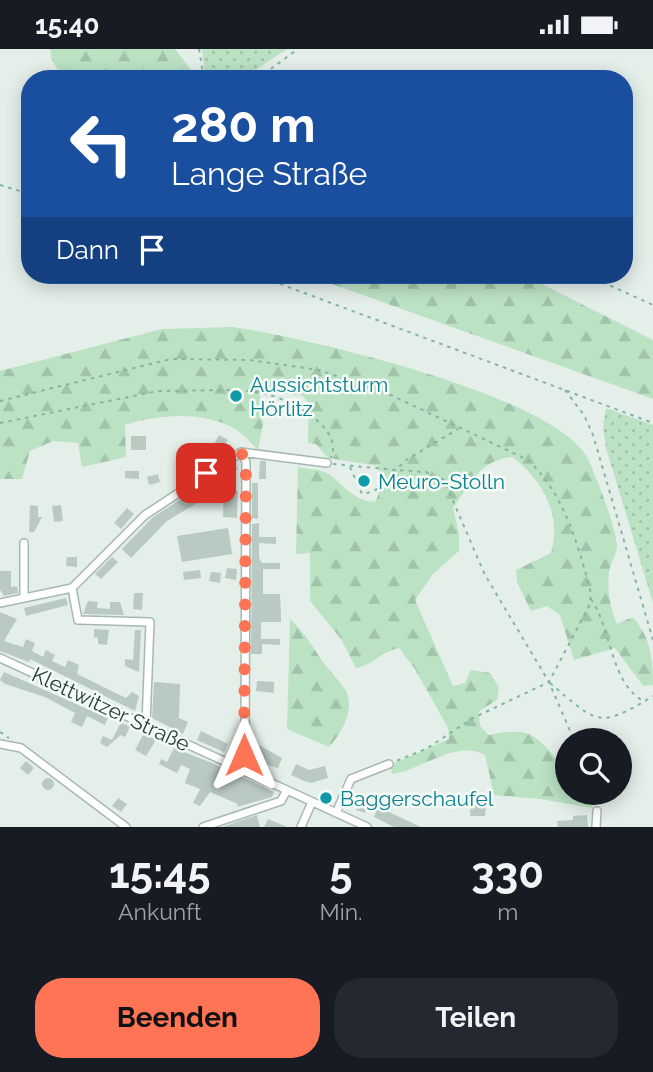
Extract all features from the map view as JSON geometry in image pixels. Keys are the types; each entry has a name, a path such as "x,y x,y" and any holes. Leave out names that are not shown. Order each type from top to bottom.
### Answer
{"street":[{"path":"240,769 244,755 246,462 241,452"},
{"path":"0,603 72,588 145,515 241,452 327,463"},
{"path":"24,543 24,598"},
{"path":"72,588 78,620 150,622 146,725"},
{"name":"Klettwitzer Straße","path":"0,658 367,827"},
{"path":"0,744 21,748 126,827"},
{"path":"336,813 351,779 389,764"},
{"path":"203,827 281,801 287,790"},
{"path":"301,827 312,802"},
{"path":"596,827 597,811"}],"path":[{"path":"199,49 202,70"},
{"path":"269,70 298,49"},
{"path":"0,185 21,191"},
{"path":"280,284 653,423"},
{"path":"607,284 653,305"},
{"path":"0,401 171,359 250,360 319,370 393,396 458,428 512,450 545,476 570,523 590,599 606,633 611,656 630,691 645,702"},
{"path":"564,390 584,415 593,435 653,640"},
{"path":"0,423 158,391 238,391 282,400 303,409 332,439 333,455"},
{"path":"350,467 359,493 368,493 386,485 406,460 458,428"},
{"path":"327,463 426,472 444,480 485,575 549,682 568,728"},
{"path":"389,764 426,749 472,718 549,682 580,626 590,599"},
{"path":"549,682 583,711 605,719 622,716 653,697"},
{"path":"596,805 597,811"}],"green space":[{"path":"50,49 175,49 191,70 58,70"},
{"path":"202,49 287,49 256,70 204,70"},
{"path":"332,284 542,284 653,340 653,399"},
{"path":"233,327 314,343 427,373 531,414 569,437 589,461 616,539 617,547 608,579 613,611 617,624 633,617 644,633 651,657 653,685 643,686 615,648 574,660 560,615 547,606 531,611 517,582 516,570 551,553 554,525 552,512 541,488 513,457 493,462 484,468 465,490 453,508 459,534 459,551 433,574 415,600 453,686 465,683 471,670 490,673 499,687 497,700 479,711 480,726 489,735 505,732 526,733 541,742 555,757 555,802 494,795 485,755 474,751 451,753 392,774 390,765 449,739 448,728 415,669 399,648 356,668 341,639 310,601 310,553 296,554 298,467 327,473 354,495 367,501 375,502 380,480 378,466 328,458 316,444 308,443 309,404 303,396 259,391 263,424 258,450 241,433 226,424 197,417 152,418 125,425 126,457 82,467 78,443 53,441 30,451 22,479 0,479 0,371 162,329"},
{"path":"606,408 653,425 653,603 606,448 603,427"},
{"path":"290,619 348,695 346,719 329,747 287,729"}],"building":[{"path":"219,435 228,440 222,449 214,444"},
{"path":"131,436 146,436 146,450 131,450"},
{"path":"260,461 266,461 266,479 259,479"},
{"path":"234,464 238,469 225,480 220,473"},
{"path":"125,471 139,471 139,479 125,478"},
{"path":"158,474 160,482 149,485 147,477"},
{"path":"209,481 212,490 219,490 167,521 131,558 122,549 153,517"},
{"path":"252,483 258,483 258,519 252,518"},
{"path":"224,490 238,491 237,518 223,517"},
{"path":"30,505 38,506 38,517 42,517 34,532 29,532"},
{"path":"61,505 63,521 54,522 52,506"},
{"path":"127,508 134,514 121,529 114,523"},
{"path":"259,523 259,537 276,537 276,544 259,543 259,558 262,563 280,563 280,569 263,569 263,594 280,594 281,615 281,622 261,622 261,639 280,639 280,645 262,644 262,654 251,654 252,524"},
{"path":"228,528 232,554 182,562 177,536"},
{"path":"67,557 77,557 77,567 66,566"},
{"path":"112,557 118,562 101,579 95,574"},
{"path":"227,568 237,569 236,580 225,578"},
{"path":"200,570 201,578 184,580 183,572"},
{"path":"0,571 11,571 11,587 17,586 18,593 4,596 0,590"},
{"path":"211,572 221,573 220,583 209,581"},
{"path":"134,593 143,593 142,610 133,609"},
{"path":"66,598 68,605 26,616 24,608"},
{"path":"88,601 98,602 97,608 110,609 110,602 120,602 124,615 83,614"},
{"path":"0,612 17,619 4,641 23,647 26,639 35,643 32,651 43,657 46,650 55,655 52,661 65,667 68,660 79,665 77,674 126,698 132,692 139,696 135,711 30,659 29,662 0,651"},
{"path":"94,629 109,630 107,645 98,644"},
{"path":"135,630 141,630 139,672 125,666 125,659 133,660"},
{"path":"4,672 108,718 105,725 87,716 82,727 71,722 75,713 45,697 5,684 0,680"},
{"path":"257,681 274,682 274,693 256,691"},
{"path":"154,682 180,684 179,718 188,722 183,734 152,718"},
{"path":"121,722 130,727 125,737 121,735 107,747 100,743 103,736 112,740"},
{"path":"201,731 228,744 224,752 197,740"},
{"path":"144,733 156,740 146,756 135,750"},
{"path":"257,744 282,758 278,768 250,760"},
{"path":"174,748 274,792 272,797 237,807 238,804 210,792 200,806 193,803 200,789 185,783 190,769 181,765 177,773 159,764 161,759 167,762"},
{"path":"26,761 34,768 28,775 20,768"},
{"path":"296,764 309,770 325,766 328,778 311,783 304,781 291,775"},
{"path":"48,778 54,784 48,790 42,784"},
{"path":"118,798 127,804 121,812 112,806"},
{"path":"361,798 369,801 365,813 356,810"},
{"path":"471,801 486,801 485,816 470,816"},
{"path":"378,807 421,827 394,827 374,817"},
{"path":"257,815 260,827 222,827"},
{"path":"587,815 588,827 558,827 557,821 573,820 573,816"},
{"path":"268,819 287,827 264,827"}],"place":[{"name":"Aussichtsturm Hörlitz","path":"236,396"},
{"name":"Meuro-Stolln","path":"364,481"},
{"name":"Baggerschaufel","path":"326,798"}],"route":[{"path":"206,473 241,452 246,462 244,755"}]}
